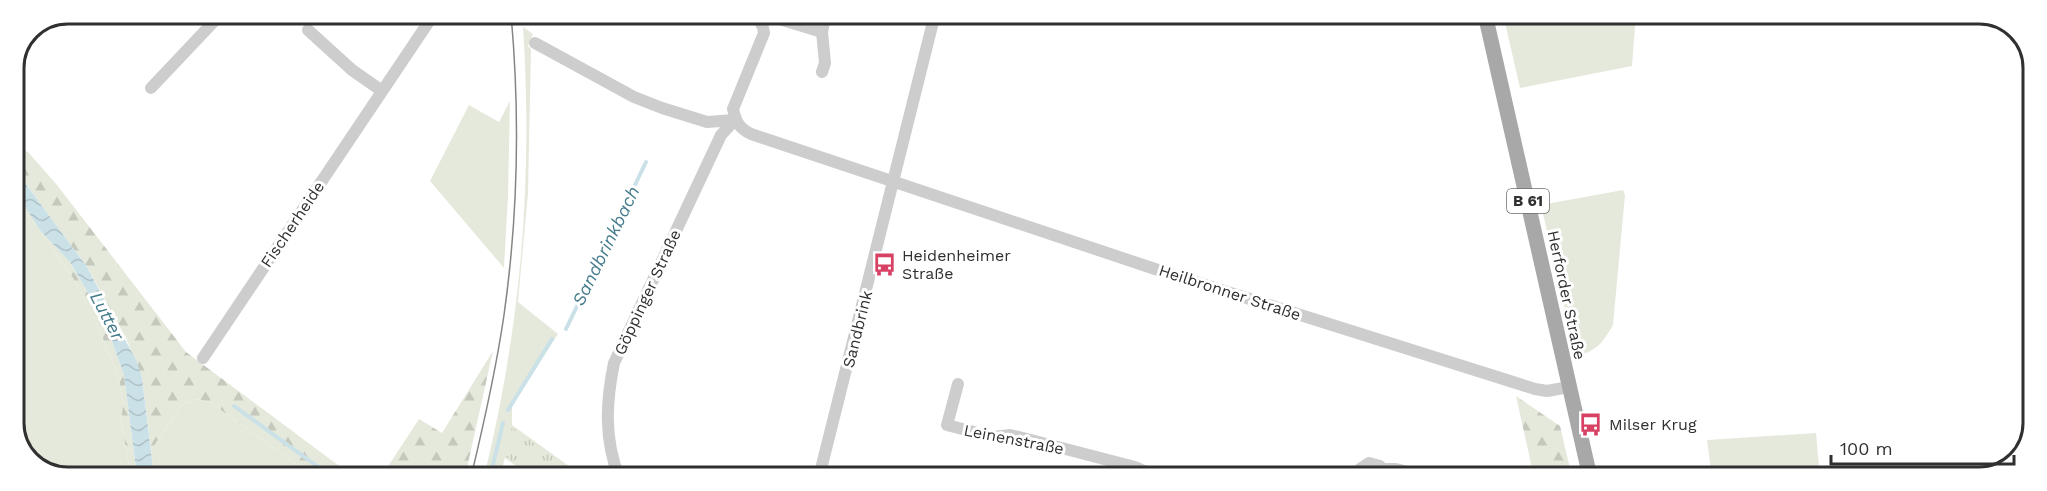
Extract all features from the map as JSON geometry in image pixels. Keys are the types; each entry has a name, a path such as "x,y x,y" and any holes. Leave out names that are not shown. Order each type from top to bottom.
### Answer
{"main road":[{"name":"Herforder Straße","path":"1487,24 1588,467"}],"street":[{"path":"151,88 210,24"},
{"name":"Fischerheide","path":"203,358 427,24"},
{"path":"762,24 764,33 733,109 735,120 741,129 894,182"},
{"path":"796,24 822,32"},
{"path":"822,72 825,63 822,32 824,24"},
{"name":"Sandbrink","path":"822,467 933,24"},
{"path":"308,30 352,70 382,91"},
{"path":"535,43 634,96 662,108 707,122 735,120"},
{"name":"Göppinger Straße","path":"615,467 607,409 608,390 614,363 721,135 735,120"},
{"name":"Heilbronner Straße","path":"894,182 1161,271 1535,389 1547,391 1569,387"},
{"name":"Leinenstraße","path":"958,384 947,425 993,437 1010,435 1134,467"},
{"path":"1362,467 1373,463 1377,467"}],"green space":[{"path":"1505,24 1635,24 1632,66 1520,88"},
{"path":"523,27 533,34 528,46 531,49 528,193 518,302 558,334 512,406 512,425 570,467 517,467 505,458 503,467 486,467 507,365 521,254 525,198 526,85"},
{"path":"510,101 504,268 430,181 469,105 499,122"},
{"path":"24,151 28,152 57,185 186,352 341,467 300,467 210,402 197,399 182,405 151,450 142,378 126,338 87,267 24,182"},
{"path":"1623,190 1625,195 1613,325 1598,346 1576,357 1541,205"},
{"path":"24,202 70,262 105,322 124,375 136,467 129,467 121,421 123,404 119,379 100,331 73,278 24,211"},
{"path":"24,211 73,278 100,331 119,379 123,404 121,421 129,467 54,465 39,456 27,440 24,426"},
{"path":"493,351 467,467 388,467 419,419 442,433"},
{"path":"1516,396 1560,426 1570,467 1532,467"},
{"path":"197,399 210,402 300,467 153,467 151,450 182,405"},
{"path":"512,427 567,467 520,467 505,456"},
{"path":"1816,433 1819,467 1711,467 1707,440"}],"water":[{"name":"Lutter","path":"24,182 87,267 137,362 142,378 153,467 136,467 124,375 105,322 70,262 40,230 24,205"}],"waterway":[{"name":"Sandbrinkbach","path":"566,329 646,162"},
{"name":"Sandbrinkbach","path":"508,410 552,339"},
{"path":"234,406 318,467"},
{"name":"Sandbrinkbach","path":"492,467 503,423"}],"tram line":[{"path":"473,467 497,356 509,278 516,165 516,89 512,24"}],"place":[{"name":"Heidenheimer Straße","path":"884,264"},
{"name":"Milser Krug","path":"1591,424"}]}
